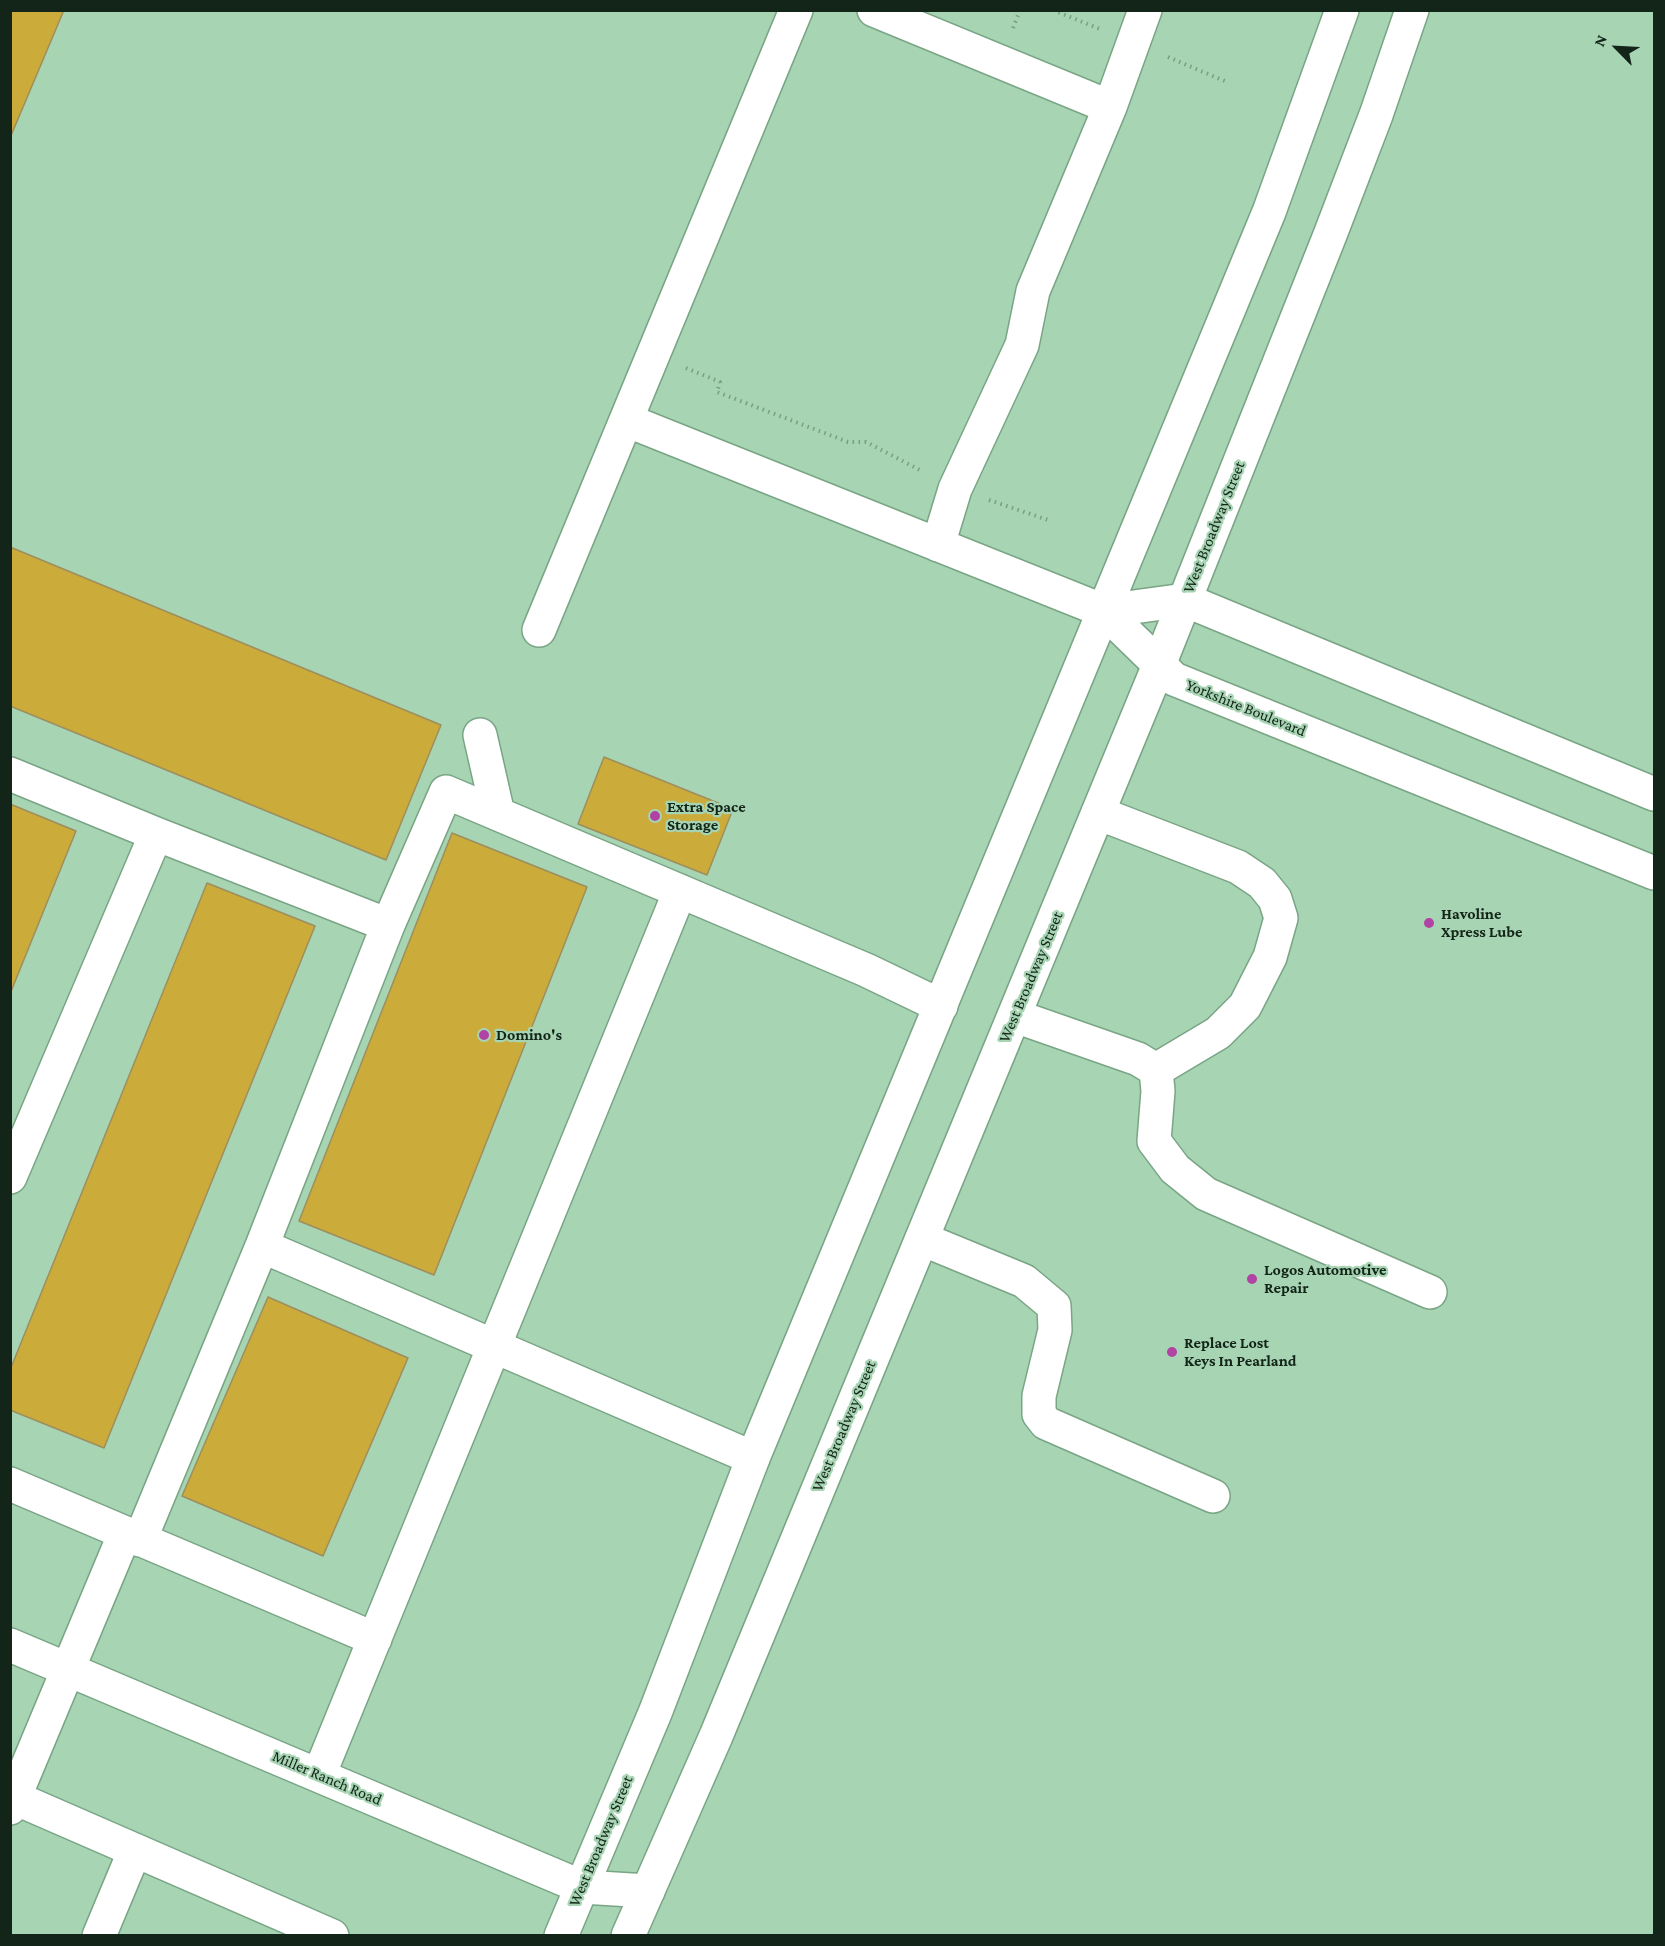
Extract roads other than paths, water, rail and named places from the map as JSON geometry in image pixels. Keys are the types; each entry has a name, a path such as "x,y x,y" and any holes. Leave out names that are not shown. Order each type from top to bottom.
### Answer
{"main road":[{"path":"538,630 796,10"},
{"path":"874,10 1110,107"},
{"path":"938,545 955,489 1022,345 1033,291 1110,107 1145,10"},
{"name":"West Broadway Street","path":"561,1935 655,1713 753,1458 1269,212 1342,10"},
{"name":"West Broadway Street","path":"628,1935 716,1736 1159,665 1330,235 1376,115 1412,10"},
{"path":"626,420 1104,610 1185,600 1654,794"},
{"name":"Yorkshire Boulevard","path":"1104,610 1174,679 1654,873"},
{"path":"480,735 498,814"},
{"path":"10,774 388,925"},
{"path":"332,1935 135,1850 13,1803 68,1669 133,1536 262,1246 388,925 446,792 866,970 941,1006"},
{"path":"1098,813 1238,867 1262,883 1275,899 1281,918 1270,957 1245,1006 1218,1033 1156,1070"},
{"path":"10,1177 156,834"},
{"path":"319,1775 680,891"},
{"path":"1015,1016 1138,1059 1156,1070"},
{"path":"1156,1070 1158,1091 1154,1141 1175,1169 1206,1194 1430,1292"},
{"path":"922,1239 1024,1281 1054,1306 1055,1330 1039,1396 1039,1414 1046,1423 1213,1496"},
{"path":"262,1246 753,1458"},
{"path":"10,1484 375,1639"},
{"name":"Miller Ranch Road","path":"10,1645 582,1887 648,1891"},
{"path":"99,1935 135,1850"}],"place":[{"name":"Extra Space Storage","path":"655,816"},
{"name":"Havoline Xpress Lube","path":"1429,923"},
{"name":"Domino's","path":"484,1035"},
{"name":"Logos Automotive Repair","path":"1252,1279"},
{"name":"Replace Lost Keys In Pearland","path":"1172,1352"}]}
